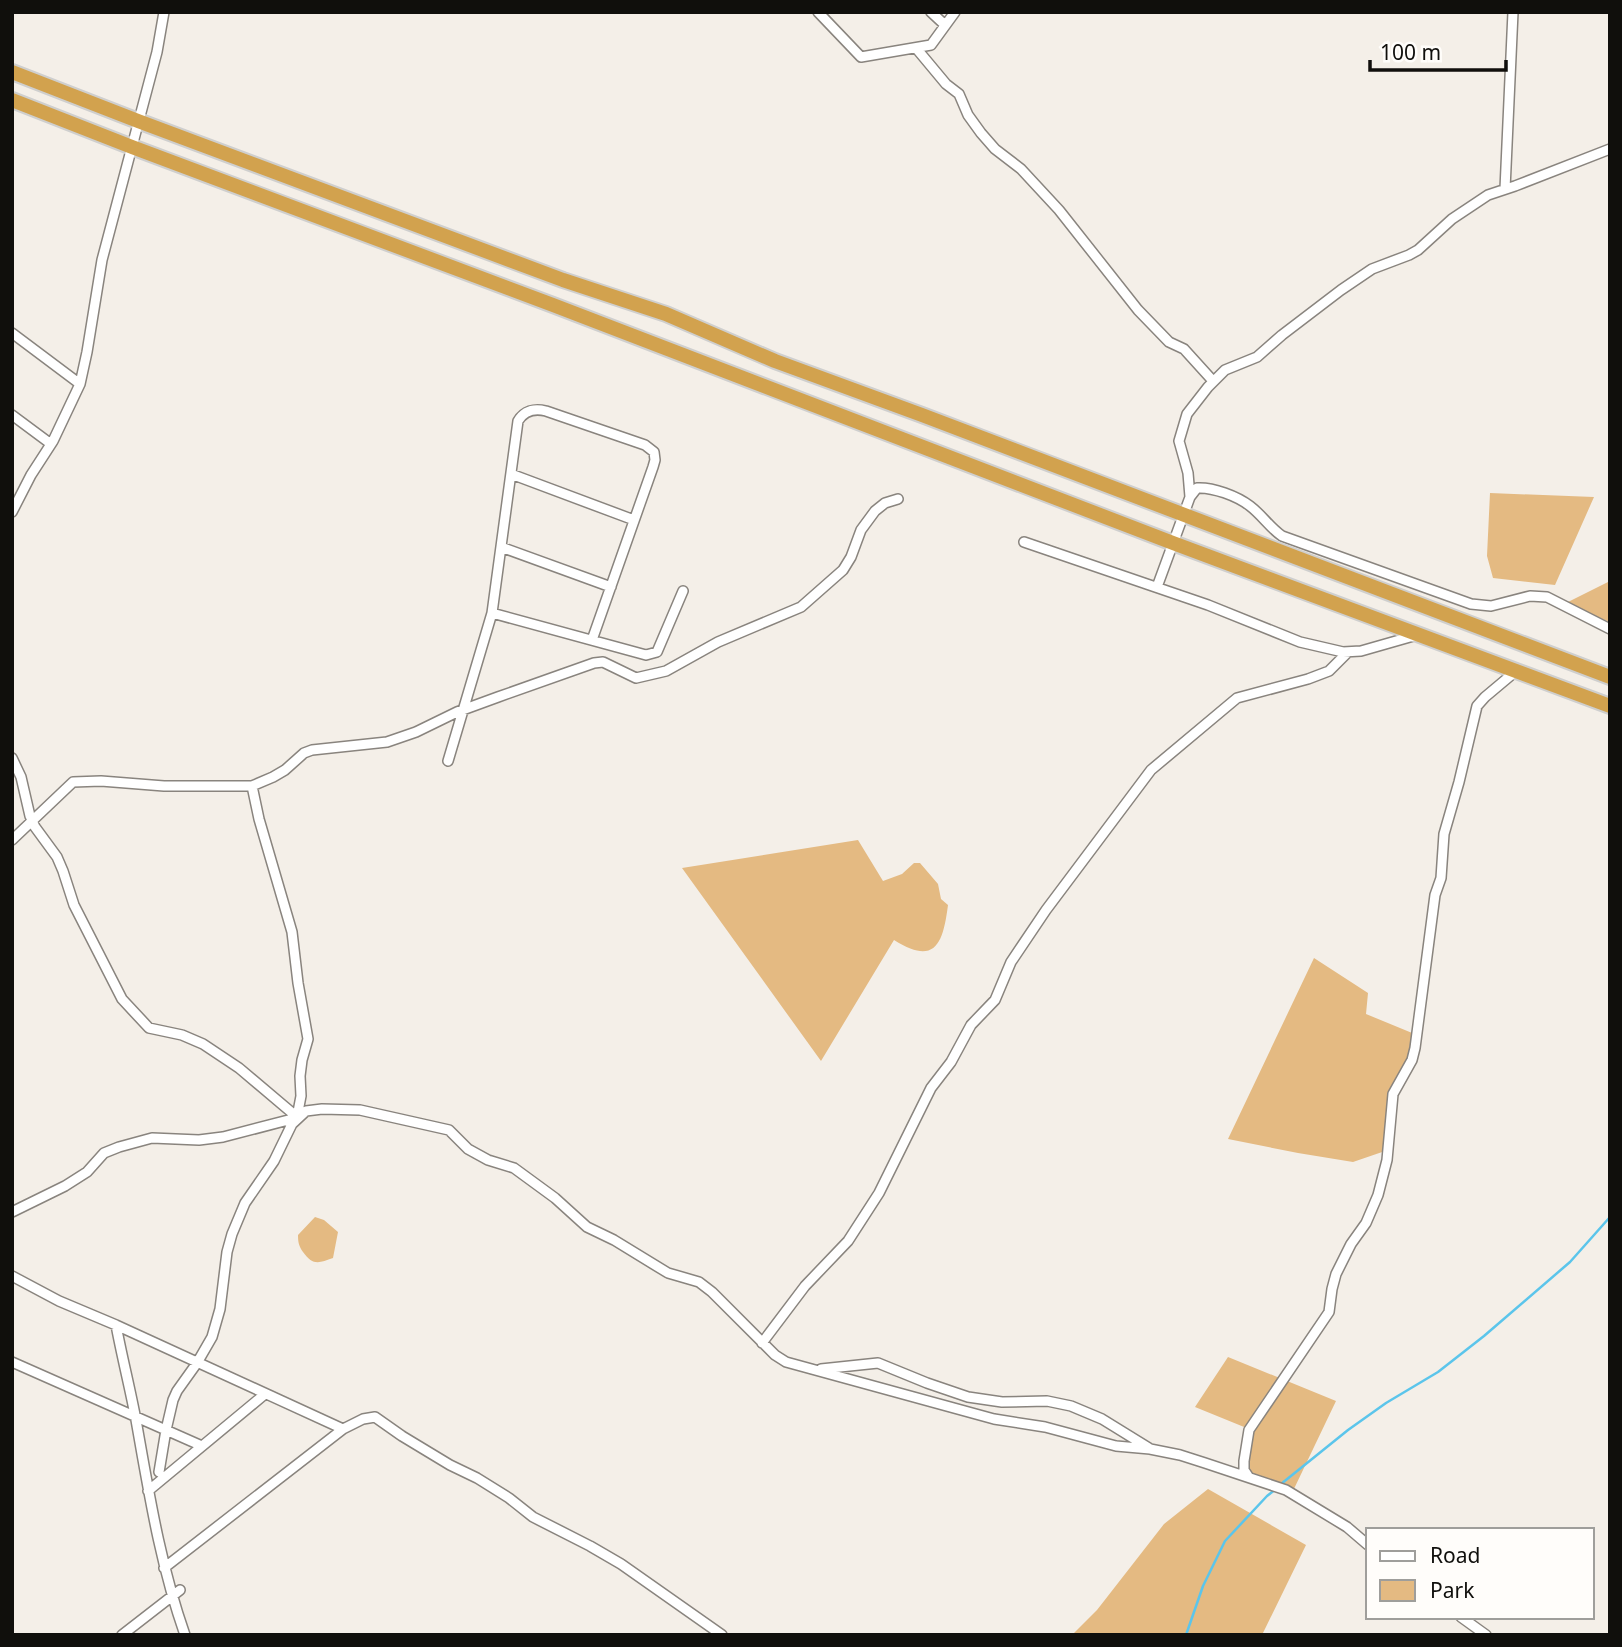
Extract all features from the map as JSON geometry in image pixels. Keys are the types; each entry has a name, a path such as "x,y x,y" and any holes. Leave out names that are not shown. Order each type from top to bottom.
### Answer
{"highway":[{"path":"12,72 563,281 666,314 775,361 1610,677"},
{"path":"12,100 566,309 1173,543 1610,706"}],"street":[{"path":"12,512 51,444 80,384 102,260 157,52 164,12"},
{"path":"818,12 861,57 932,45 954,12"},
{"path":"931,12 945,25"},
{"path":"1505,189 1513,12"},
{"path":"916,48 946,84 959,94 968,115 981,133 995,149 1021,169 1059,210 1138,310 1169,342 1184,349 1213,381"},
{"path":"1190,497 1188,472 1179,441 1187,414 1225,370 1257,357 1282,335 1372,269 1418,250 1452,219 1488,195 1610,149"},
{"path":"12,333 80,384"},
{"path":"448,761 492,613 518,421 522,414 530,411 546,411 645,445 654,452 655,460 592,640"},
{"path":"12,415 51,444"},
{"path":"510,474 634,520"},
{"path":"1157,587 1190,497 1198,488 1207,488 1249,505 1271,529 1282,536 1471,604 1491,606 1530,596 1548,597 1610,629"},
{"path":"12,840 73,782 83,780 164,786 252,786 285,770 304,753 312,750 387,742 463,710 594,663 603,662 636,678 666,671 718,642 801,607 843,570 861,530 875,511 898,499"},
{"path":"1024,542 1208,605 1300,642 1348,652 1361,651 1419,634"},
{"path":"500,547 611,587"},
{"path":"492,613 646,655 657,652 683,591"},
{"path":"762,1343 805,1286 848,1241 879,1193 931,1088 951,1062 971,1025 995,1000 1010,962 1143,779 1237,698 1308,680 1329,671 1348,652"},
{"path":"1248,1476 1244,1470 1244,1461 1249,1430 1329,1312 1336,1274 1351,1244 1367,1223 1378,1195 1387,1160 1393,1094 1412,1060 1415,1048 1434,902 1441,878 1444,834 1476,706 1516,670"},
{"path":"12,758 18,767 33,822 57,857 74,905 128,1007 149,1028 182,1035 217,1053 298,1117"},
{"path":"252,786 292,932 308,1039 302,1060 298,1117"},
{"path":"159,1472 166,1430 177,1391 212,1337 220,1309 227,1252 245,1203 274,1161 298,1117 306,1111 322,1109 360,1111 449,1130 468,1149 488,1160 514,1168 555,1198 587,1227 668,1273 699,1282 775,1355 786,1362 994,1419 1045,1427 1116,1446 1180,1455 1248,1476 1286,1490 1347,1527 1366,1543"},
{"path":"12,1212 88,1172 104,1153 119,1147 152,1138 223,1138 298,1117"},
{"path":"12,1276 59,1301 343,1429"},
{"path":"116,1325 164,1568 185,1635"},
{"path":"12,1362 202,1446"},
{"path":"813,1370 878,1363 968,1397 1002,1402 1046,1401 1070,1406 1102,1419 1150,1449"},
{"path":"148,1491 265,1394"},
{"path":"164,1568 343,1429 363,1419 375,1417 421,1447 509,1497 533,1517 621,1564 722,1635"},
{"path":"122,1635 180,1590"},
{"path":"1464,1619 1486,1635"}],"green space":[{"path":"1490,493 1594,497 1555,585 1493,578 1487,556"},
{"path":"1610,581 1610,622 1564,604"},
{"path":"858,840 883,881 902,874 914,863 920,863 938,884 941,899 948,905 946,919 940,940 928,951 908,948 894,940 821,1061 682,868"},
{"path":"1314,958 1368,993 1366,1014 1417,1035 1415,1048 1397,1085 1388,1150 1353,1162 1228,1139"},
{"path":"315,1217 324,1220 338,1232 333,1258 320,1262 307,1256 298,1240 298,1235"},
{"path":"1228,1357 1336,1401 1292,1493 1248,1476 1249,1429 1195,1407"},
{"path":"1208,1489 1306,1545 1262,1635 1072,1635 1097,1610 1164,1524"}],"waterway":[{"path":"1281,1484 1348,1430 1386,1403 1438,1372 1484,1336 1570,1262 1610,1217"},
{"path":"1186,1635 1203,1586 1225,1541 1276,1489"}]}
